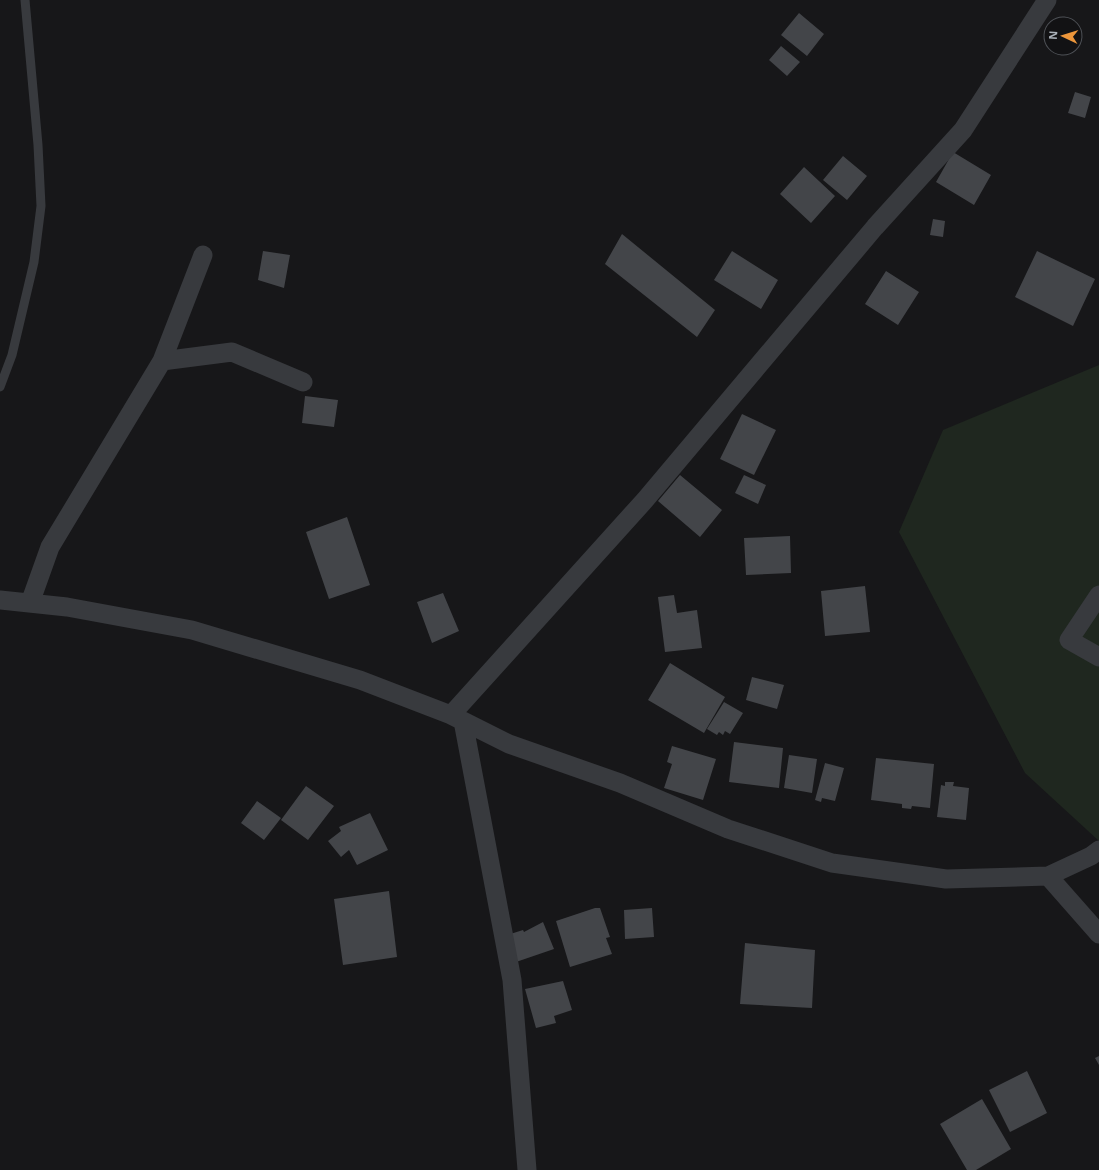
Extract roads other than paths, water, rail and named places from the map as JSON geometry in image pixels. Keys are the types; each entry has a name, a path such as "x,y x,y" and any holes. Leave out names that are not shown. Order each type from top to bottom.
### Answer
{"street":[{"path":"457,718 645,500 875,227 963,130 1047,0"},
{"path":"30,603 50,547 162,361 204,255"},
{"path":"162,361 232,352 303,382"},
{"path":"1099,595 1069,640 1099,657"},
{"path":"0,600 67,607 192,630 360,680 457,718 509,744 620,783 728,829 832,863 946,879 1048,876 1091,856 1099,850"},
{"path":"457,718 512,980 527,1170"},
{"path":"1048,876 1099,934"}],"lane":[{"path":"0,387 12,355 34,262 41,206 38,145 25,0"}]}
